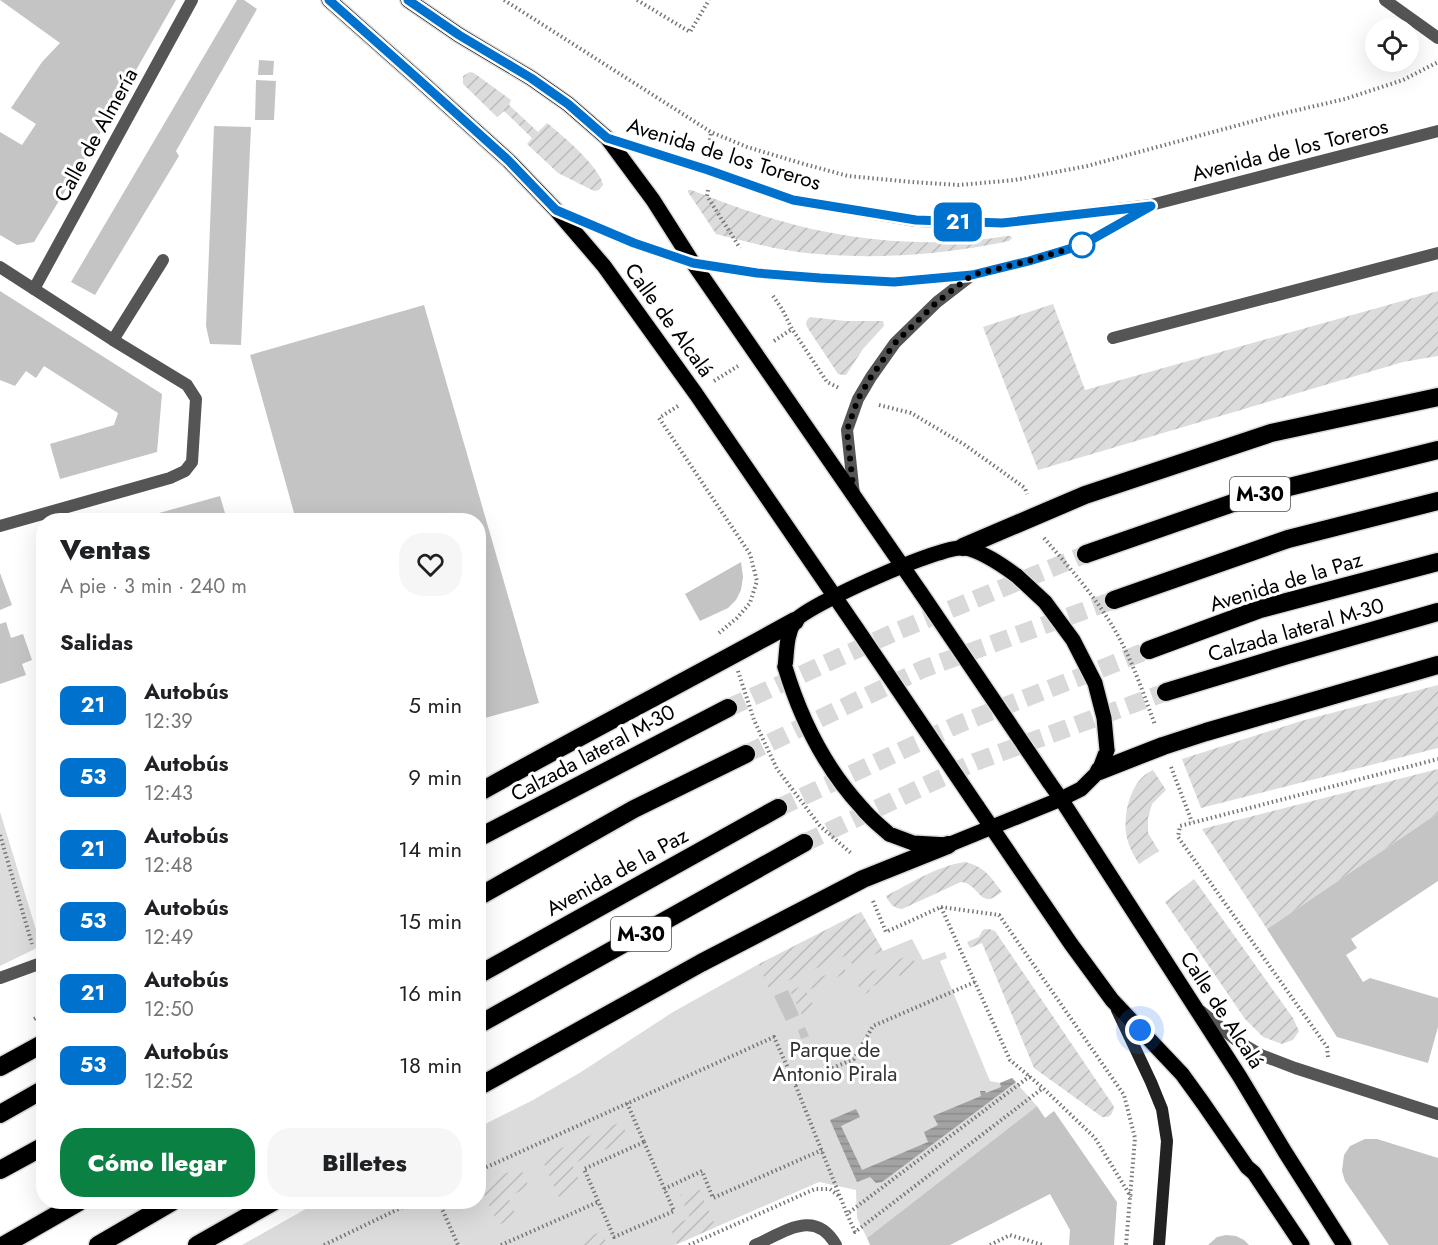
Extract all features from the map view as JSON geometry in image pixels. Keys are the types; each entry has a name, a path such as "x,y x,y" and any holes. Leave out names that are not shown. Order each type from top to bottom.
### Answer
{"highway":[{"path":"963,547 1085,495 1271,433 1438,397"},
{"name":"M-30","path":"1086,554 1253,496 1438,450"},
{"name":"Avenida de la Paz","path":"1114,600 1288,539 1438,501"},
{"name":"Avenida de la Paz","path":"1149,650 1260,609 1438,562"},
{"name":"Calzada lateral M-30","path":"1167,692 1438,612"},
{"path":"486,788 795,621"},
{"path":"1099,771 1163,746 1438,665"},
{"name":"Calzada lateral M-30","path":"486,834 728,708"},
{"path":"486,892 634,809 746,754"},
{"name":"Avenida de la Paz","path":"486,971 778,808"},
{"name":"M-30","path":"486,1021 804,843"},
{"path":"486,1083 700,963 863,879 948,845"},
{"path":"0,1067 36,1047"},
{"path":"0,1114 36,1094"},
{"path":"0,1170 36,1150"},
{"path":"4,1245 67,1209"},
{"path":"98,1245 160,1209"},
{"path":"197,1245 261,1209"}],"main road":[{"name":"Calle de Alcalá","path":"329,0 501,153 556,210 604,266 696,394 1071,944 1112,1000 1182,1074 1247,1167 1254,1173 1302,1245"},
{"name":"Calle de Alcalá","path":"408,0 459,35 531,78 568,104 607,138 653,200 693,263 1061,799 1344,1245"},
{"path":"963,547 993,559 1017,576 1045,602 1072,640 1095,683 1104,718 1107,750 1099,771 1081,789 948,845 913,843 889,834 862,808 833,772 810,735 793,694 784,666 787,640 795,621 812,608 902,566 938,552 963,547"},
{"path":"1112,1000 1162,1108 1167,1141 1159,1245"}],"street":[{"name":"Calle de Almería","path":"34,288 192,0"},
{"path":"1385,0 1438,38"},
{"name":"Avenida de los Toreros","path":"607,138 793,200 916,220 1012,222 1151,206 1438,131"},
{"name":"Avenida de los Toreros","path":"556,210 634,243 693,263 757,273 894,282 972,275 1029,261 1082,245 1151,206"},
{"path":"1113,338 1438,253"},
{"path":"113,340 163,260"},
{"path":"0,267 188,385 196,399 192,462 185,471 170,478 46,513"},
{"name":"Avenida de los Toreros","path":"854,495 847,430 858,399 895,343 937,302 972,275"},
{"path":"0,526 36,516"},
{"path":"0,978 36,965"},
{"path":"1194,1006 1237,1041 1261,1055 1438,1114"},
{"path":"755,1245 804,1224 816,1225 826,1231 836,1245"}],"path":[{"path":"504,0 711,132 747,147 848,176 912,182 959,185 1015,180 1087,166 1276,115 1345,99 1403,80 1438,62"},
{"path":"638,0 690,32 709,0"},
{"path":"716,636 750,603 757,581 750,554 659,418 792,329"},
{"path":"858,399 911,413 965,445 1025,488 1044,538 1082,583 1113,626 1139,680 1192,822"},
{"path":"738,671 754,720 777,769 820,826 852,854 886,932 941,907 999,915 1124,1095 1135,1138 1126,1245"},
{"path":"1329,1078 1327,1047 1178,837 1180,826 1438,759"},
{"path":"0,836 28,928"},
{"path":"941,907 1010,1060 1095,1138 1131,1197"},
{"path":"795,1084 854,1059 873,1026 975,982"},
{"path":"486,1167 774,1037 855,1232 1043,1088"},
{"path":"848,1214 1030,1076"},
{"path":"627,1103 644,1142 664,1189 674,1211 614,1238 584,1169 644,1142"},
{"path":"664,1189 702,1171 713,1198 822,1150"},
{"path":"689,1245 815,1189 830,1189 841,1197"},
{"path":"501,1245 598,1202"},
{"path":"324,1245 399,1209"},
{"path":"442,1209 458,1245"},
{"path":"990,1245 1010,1235 1043,1245"}],"green space":[{"path":"470,72 511,100 509,105 538,132 547,123 570,143 601,178 603,185 599,190 594,191 558,173 527,144 532,138 504,111 497,117 463,84 463,76"},
{"path":"688,190 774,219 831,233 889,241 919,242 949,242 1007,236 1012,238 1009,241 984,246 908,255 858,256 795,252 716,234"},
{"path":"1438,291 1438,356 1403,362 1038,470 983,327 1053,304 1085,390"},
{"path":"810,317 846,321 883,321 884,326 863,349 846,375 843,375 838,374 807,327 807,320"},
{"path":"1438,685 1438,748 1201,808 1182,759 1301,721"},
{"path":"1438,769 1438,813 1267,929 1202,829"},
{"path":"1153,770 1166,790 1152,804 1148,818 1148,833 1159,851 1139,864 1127,838 1127,809 1133,790 1145,775"},
{"path":"0,812 36,930 36,948 0,966"},
{"path":"965,862 982,869 1002,892 986,899 970,885 961,882 902,909 892,905 886,896 934,871"},
{"path":"1194,879 1293,1018 1299,1031 1293,1040 1282,1044 1263,1037 1245,1019 1165,902"},
{"name":"Parque de Antonio Pirala","path":"861,912 883,951 912,939 923,960 945,952 947,958 940,961 990,1081 1000,1083 1012,1078 1037,1106 867,1238 857,1218 856,1190 819,1182 675,1245 242,1245 306,1209 486,1209 486,1124 581,1072 673,1012 759,964"},
{"path":"861,912 883,951 852,964 847,955 769,989 759,964"},
{"path":"985,929 995,931 1113,1105 1111,1115 1102,1117 1034,1068 982,943 970,948 967,942 979,937"},
{"path":"911,954 918,969 904,977 898,975 871,987 869,992 863,995 855,979"},
{"path":"844,967 846,973 806,991 816,1011 803,1017 790,991"},
{"path":"621,1122 629,1139 572,1164 582,1187 559,1197 541,1157"},
{"path":"520,1167 529,1187 508,1197 517,1217 498,1225 486,1198 486,1182"},
{"path":"698,1187 716,1227 677,1244 670,1227 690,1218 680,1195"},
{"path":"602,1231 607,1245 581,1245 579,1241"}],"shaded area":[{"path":"1012,1078 1016,1082 882,1182 876,1183 870,1177 857,1182 830,1120 856,1109 860,1117 841,1126 862,1170 928,1142 924,1132 938,1125 933,1116 981,1096 980,1091 986,1093 1001,1087 1000,1083"}],"building":[{"path":"0,0 176,0 99,135 34,242 17,245 0,235 0,132 22,145 36,124 11,108 42,62 60,43"},
{"path":"237,0 244,0 257,9 176,151 179,156 95,295 71,282"},
{"path":"259,60 274,61 273,75 258,75"},
{"path":"256,80 276,81 274,120 255,120"},
{"path":"214,126 251,127 241,345 210,344 206,326"},
{"path":"0,291 162,394 157,452 60,479 50,444 114,425 118,413 44,366 36,378 26,371 15,386 0,380"},
{"path":"424,305 484,513 294,513 250,355"},
{"path":"220,496 225,513 159,513"},
{"path":"486,520 539,703 486,718"},
{"path":"741,562 743,577 741,590 736,600 728,608 700,621 685,594"},
{"path":"0,573 12,605 0,610"},
{"path":"6,622 11,638 23,634 32,660 22,664 26,675 0,684 0,624"},
{"path":"1438,813 1438,881 1351,939 1357,948 1346,955 1363,982 1370,978 1438,998 1438,1027 1428,1063 1337,1037 1267,929"},
{"path":"788,990 799,1015 786,1021 774,996"},
{"path":"805,1027 809,1036 801,1039 798,1030"},
{"path":"1037,1106 1045,1118 1054,1111 1117,1202 1114,1245 1069,1245 1070,1230 1050,1194 950,1245 870,1245 867,1238"},
{"path":"1365,1139 1377,1139 1438,1158 1438,1245 1389,1245 1345,1181 1342,1171 1344,1155 1350,1146"},
{"path":"1236,1236 1249,1245 1208,1245 1217,1237"}],"tunnel":[{"path":"728,708 895,632 1086,554"},
{"path":"746,754 923,669 1114,600"},
{"path":"778,808 959,724 1149,650"},
{"path":"804,843 975,762 1166,692"}],"bus line":[{"name":"21","path":"329,0 509,161 556,210 634,243 693,263 757,273 894,282 972,275 1001,269 1082,245 1151,206 1002,223 916,220 793,200 607,138 568,104 531,78 459,35 408,0"}],"route":[{"path":"1082,245 1001,269 972,275 937,302 895,343 871,377 858,399 847,430 854,495 902,566 835,596 1071,944 1112,1000 1140,1030"}]}
